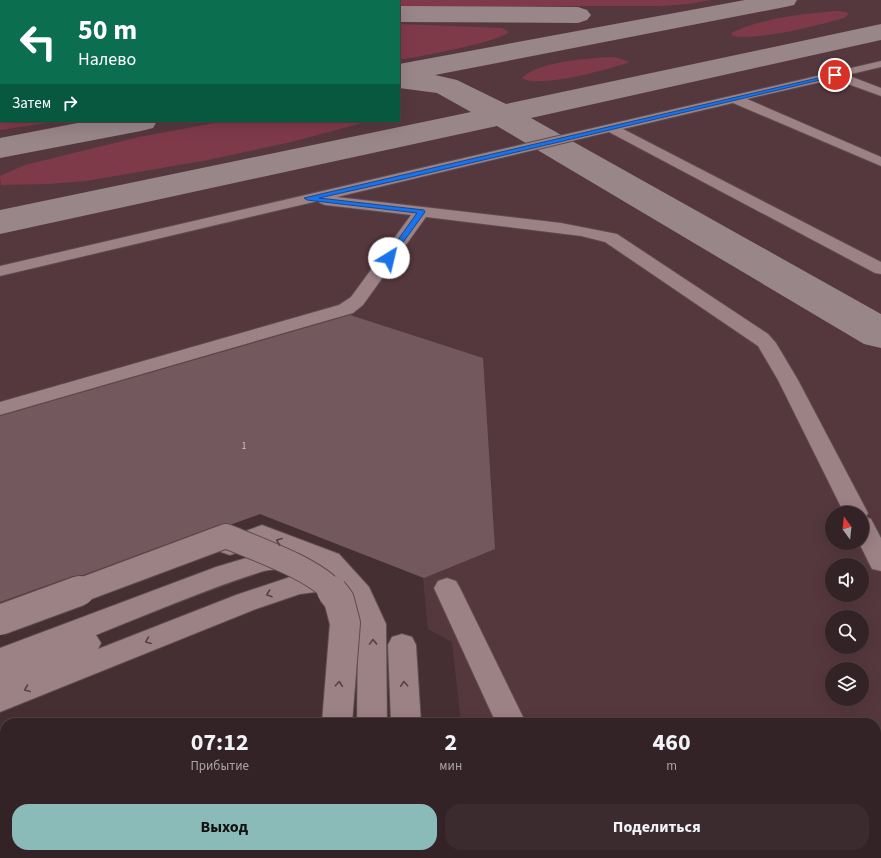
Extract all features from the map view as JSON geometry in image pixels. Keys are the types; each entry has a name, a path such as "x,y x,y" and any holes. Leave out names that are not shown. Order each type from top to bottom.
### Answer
{"street":[{"path":"0,271 881,64"},
{"path":"835,75 881,92"},
{"path":"733,98 881,162"},
{"path":"611,128 881,269"},
{"path":"307,198 568,229 611,238 761,338 774,355 788,380 852,506"},
{"path":"0,409 346,309 357,301 422,212"},
{"path":"0,633 262,534 330,561 360,594 372,624 372,718"},
{"path":"0,620 226,536 314,576 332,590 339,600 345,623 337,718"},
{"path":"869,539 881,562"},
{"path":"0,646 254,549"},
{"path":"0,660 226,574 266,561 294,561 318,565 348,580"},
{"path":"0,677 256,578 289,572 301,572 314,576"},
{"path":"0,700 246,602 299,584 348,580"},
{"path":"447,588 509,718"},
{"path":"402,645 406,718"}],"shaded area":[{"path":"400,0 881,0 881,718 460,718 452,642 428,629 423,578 260,514 0,609 0,122 400,122"},
{"path":"400,0 711,0 688,4 659,6 400,6"},
{"path":"836,11 846,12 849,14 844,18 773,34 745,37 733,36 731,33 769,20 796,15"},
{"path":"400,24 502,28 509,32 490,40 400,60"},
{"path":"615,57 630,62 591,73 558,80 530,81 522,78 530,72 552,64 593,58"},
{"path":"0,122 54,122 0,130"},
{"path":"220,122 366,122 291,142 208,160 86,181 48,184 1,185 0,176 25,165 139,137"}],"building":[{"path":"350,315 483,358 495,549 424,578 260,514 232,524 221,524 83,575 73,576 0,602 0,416"}],"taxiway":[{"path":"403,72 785,0"},
{"path":"400,14 578,15"},
{"path":"502,115 881,32"},
{"path":"400,79 446,86 502,115"},
{"path":"0,222 502,115"},
{"path":"502,115 881,334"},
{"path":"0,148 136,122"}],"route":[{"path":"389,258 422,212 307,198 399,178 835,75"}]}
